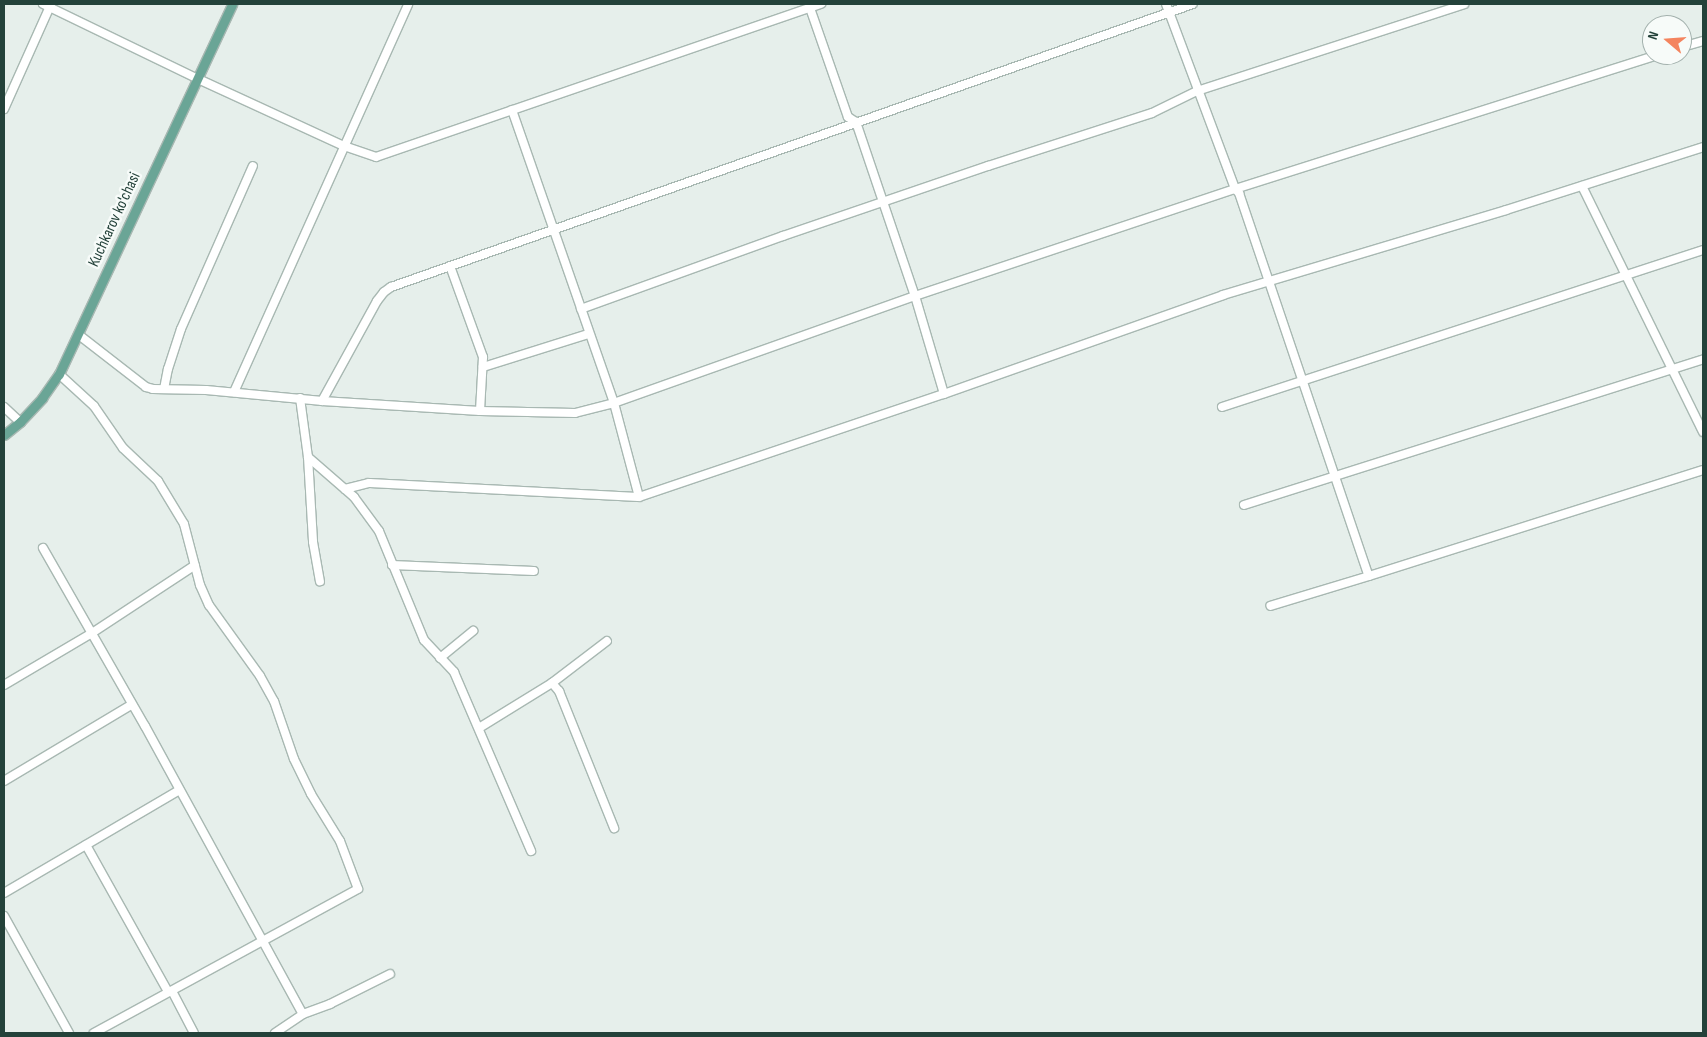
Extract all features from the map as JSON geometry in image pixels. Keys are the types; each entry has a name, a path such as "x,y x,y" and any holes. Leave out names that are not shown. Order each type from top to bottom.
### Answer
{"main road":[{"name":"Kuchkarov ko'chasi","path":"4,435 20,422 42,398 59,374 79,335 196,78 232,4"}],"street":[{"path":"234,392 408,4"},
{"path":"4,109 48,5 196,78 344,146 376,157 821,4"},
{"path":"1166,4 1235,189 1239,192 1369,576"},
{"path":"322,401 384,292 450,266 1193,4"},
{"path":"581,310 883,202 1152,113 1197,91 1464,4"},
{"path":"810,8 848,117 856,122 915,296 944,394"},
{"path":"79,335 146,387 234,392 322,401 480,411 569,414 614,403 915,296 1235,189 1642,60"},
{"path":"512,110 588,334 614,403 639,497"},
{"path":"345,489 369,483 639,497 944,394 1214,298 1582,186 1703,147"},
{"path":"164,389 172,355 181,329 253,166"},
{"path":"1582,186 1703,432"},
{"path":"1222,407 1703,250"},
{"path":"450,266 483,357 480,411"},
{"path":"483,367 588,334"},
{"path":"1244,505 1703,359"},
{"path":"59,374 94,406 123,448 158,481 184,524 200,585 209,605 260,676 274,701 294,759 311,794 340,842 358,888 263,942 94,1033"},
{"path":"300,398 308,457 313,542 320,581"},
{"path":"4,407 20,422"},
{"path":"308,457 354,497 379,531 424,640 454,672 531,851"},
{"path":"1270,606 1703,470"},
{"path":"43,548 303,1014"},
{"path":"4,685 92,633 196,565"},
{"path":"392,565 534,571"},
{"path":"440,658 474,631"},
{"path":"479,728 552,683 607,641"},
{"path":"552,683 559,691 614,828"},
{"path":"4,781 131,705"},
{"path":"4,894 178,791"},
{"path":"86,845 194,1033"},
{"path":"4,916 69,1033"},
{"path":"275,1033 303,1014 330,1004 390,974"}]}
